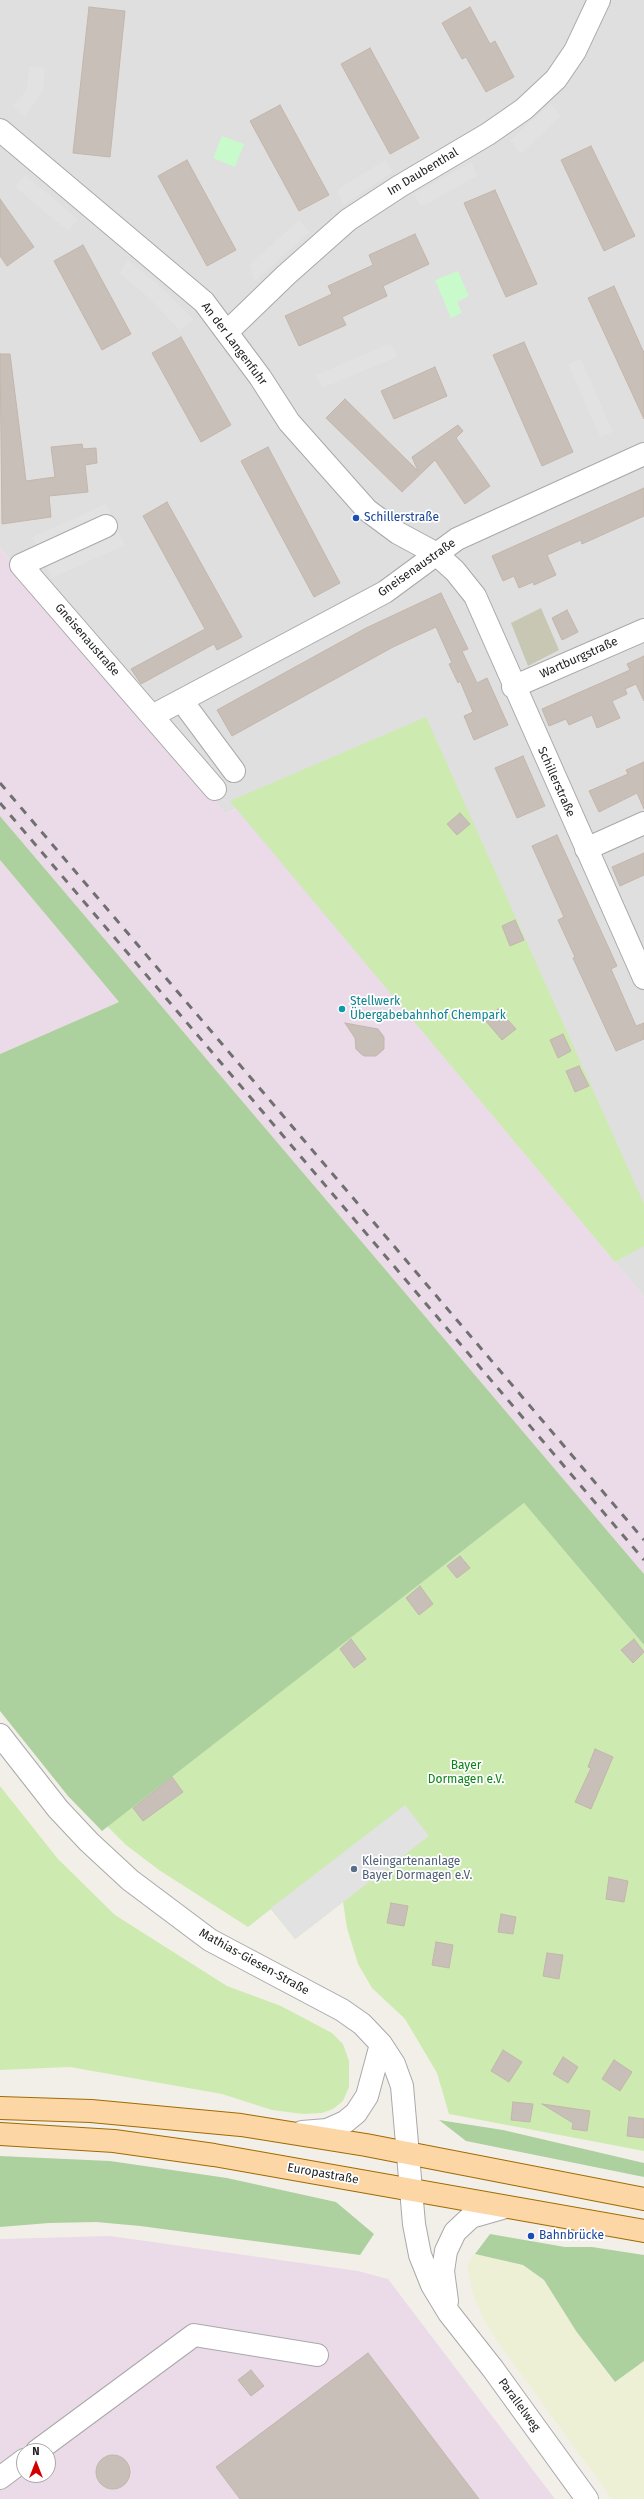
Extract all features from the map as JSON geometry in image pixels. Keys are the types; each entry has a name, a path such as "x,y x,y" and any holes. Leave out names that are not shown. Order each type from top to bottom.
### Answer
{"main road":[{"path":"0,2108 91,2111 241,2125 408,2153 644,2199"},
{"name":"Europastraße","path":"0,2134 114,2141 214,2155 644,2231"}],"street":[{"name":"Im Daubenthal","path":"227,332 286,275 348,220 400,186 488,134 524,109 556,79 575,51 599,0"},
{"name":"An der Langenfuhr","path":"0,130 204,302 227,332 289,422 367,510 398,533 435,553"},
{"name":"Gneisenaustraße","path":"152,716 385,592 435,553 457,539 644,454"},
{"name":"Gneisenaustraße","path":"106,526 22,565 215,789"},
{"name":"Schillerstraße","path":"435,553 455,570 475,596 513,687 644,978"},
{"name":"Wartburgstraße","path":"513,687 644,630"},
{"path":"182,701 234,770"},
{"path":"586,849 644,823"},
{"name":"Mathias-Giesen-Straße","path":"0,1735 58,1808 89,1842 130,1880 210,1940 342,2010 362,2024 382,2044 394,2064 402,2086 408,2153"},
{"path":"292,2133 327,2130 345,2122 356,2113 367,2096 382,2044"},
{"name":"Parallelweg","path":"408,2153 411,2189 420,2255 432,2285 449,2313 493,2369 587,2499"},
{"path":"449,2313 443,2271 446,2251 455,2232 471,2217 506,2207"},
{"path":"48,2443 194,2335 316,2355"},
{"path":"0,2478 16,2466"}],"shaded area":[{"path":"0,0 644,0 644,1297 235,809 226,814 0,548"},
{"path":"29,66 45,68 43,91 25,117 13,107 27,89"},
{"path":"551,103 561,116 521,154 510,140"},
{"path":"385,160 393,172 343,205 337,190"},
{"path":"472,162 477,176 421,207 414,194"},
{"path":"25,175 78,219 68,231 15,187"},
{"path":"299,220 310,232 255,281 249,265"},
{"path":"128,260 161,287 194,320 179,330 149,298 119,273"},
{"path":"391,343 397,357 322,388 316,375"},
{"path":"581,359 613,432 600,437 568,364"},
{"path":"106,504 125,545 52,578 33,537"},
{"path":"0,548 226,814 236,809 644,1297 644,1574 0,816"},
{"path":"541,608 559,650 528,666 511,623"},
{"path":"0,860 119,1002 0,1054"},
{"name":"Kleingartenanlage Bayer Dormagen e.V.","path":"405,1805 429,1836 295,1939 271,1908"},
{"path":"110,2236 358,2271 388,2279 555,2499 0,2499 0,2239"},
{"path":"475,2254 523,2265 544,2281 576,2331 614,2382 644,2361 644,2499 612,2499 502,2348 486,2324 473,2295 467,2265"}],"green space":[{"path":"222,136 244,144 235,167 213,158"},
{"path":"458,271 469,296 457,302 462,313 451,318 435,280"},
{"path":"426,717 644,1204 644,1246 615,1262 230,801"},
{"path":"0,816 644,1574 644,1645 524,1503 102,1831 68,1796 0,1711 0,1054 119,1002 0,860"},
{"name":"Bayer Dormagen e.V.","path":"524,1503 644,1645 644,2151 449,2114 437,2073 405,2019 372,1988 358,1964 347,1928 343,1902 295,1939 271,1909 248,1927 159,1870 126,1845 107,1826"},
{"path":"0,1786 58,1859 115,1915 227,1986 281,2006 332,2033 343,2044 349,2061 349,2087 343,2101 333,2109 322,2113 303,2114 272,2110 222,2094 70,2067 0,2070"},
{"path":"439,2120 503,2130 644,2163 644,2177 466,2141"},
{"path":"0,2156 110,2161 227,2178 336,2202 374,2234 360,2255 140,2226 96,2222 49,2223 0,2227"},
{"path":"490,2234 565,2247 592,2247 644,2255 644,2361 615,2382 576,2331 544,2280 523,2265 475,2254"}],"building":[{"path":"89,7 125,11 110,157 73,153"},
{"path":"470,7 490,44 495,41 514,77 486,92 466,57 462,59 442,23"},
{"path":"370,48 419,138 390,154 341,64"},
{"path":"280,105 329,195 299,211 250,121"},
{"path":"591,146 635,236 604,251 561,160"},
{"path":"187,160 236,250 207,266 158,176"},
{"path":"495,190 537,284 506,297 464,203"},
{"path":"0,199 34,247 7,266 0,256"},
{"path":"415,234 429,264 383,286 387,296 342,317 346,325 299,346 285,316 332,294 328,286 373,265 369,255"},
{"path":"83,245 131,334 102,350 54,261"},
{"path":"614,286 644,353 644,419 588,298"},
{"path":"181,337 231,425 201,442 152,353"},
{"path":"524,342 573,452 542,466 493,355"},
{"path":"0,354 10,354 26,481 55,477 51,447 82,444 83,449 96,448 97,463 85,465 88,492 49,496 51,517 2,524"},
{"path":"435,367 447,396 394,419 381,391"},
{"path":"345,399 418,471 412,457 458,425 463,431 456,438 490,486 465,504 435,460 402,492 326,418"},
{"path":"268,447 340,583 314,597 241,461"},
{"path":"644,488 644,516 582,544 581,540 547,555 556,575 534,585 533,582 519,588 514,576 503,581 492,556"},
{"path":"167,502 242,637 217,650 214,644 141,684 131,669 205,629 143,516"},
{"path":"441,593 468,649 462,651 477,683 487,678 508,725 474,740 464,716 473,712 460,681 458,683 449,664 452,663 436,627 393,647 232,736 217,710 366,628"},
{"path":"567,610 578,632 562,640 552,618"},
{"path":"644,656 644,701 636,684 625,689 627,694 612,701 620,718 597,728 592,715 569,725 566,719 549,726 542,709 630,670 627,664"},
{"path":"523,756 545,806 517,818 495,768"},
{"path":"644,762 644,809 637,793 599,812 589,791 628,774 626,770"},
{"path":"460,813 470,824 457,835 447,824"},
{"path":"557,835 617,966 611,969 636,1026 644,1023 644,1039 616,1051 573,958 575,957 558,920 564,917 532,846"},
{"path":"644,853 644,875 620,886 612,867"},
{"path":"515,920 524,940 510,946 502,926"},
{"path":"498,1009 516,1029 502,1040 485,1020"},
{"path":"345,1023 378,1029 384,1037 384,1049 376,1056 364,1056 356,1049 355,1038"},
{"path":"563,1034 571,1051 558,1058 550,1040"},
{"path":"579,1066 589,1086 575,1092 566,1071"},
{"path":"460,1556 470,1568 457,1578 447,1566"},
{"path":"420,1586 433,1604 419,1615 406,1598"},
{"path":"351,1639 366,1659 354,1668 340,1649"},
{"path":"634,1639 644,1652 633,1663 621,1650"},
{"path":"595,1749 613,1757 591,1809 575,1802 591,1768 588,1767"},
{"path":"172,1777 183,1792 143,1821 133,1808"},
{"path":"609,1877 628,1881 624,1902 606,1899"},
{"path":"391,1903 408,1906 404,1926 387,1923"},
{"path":"501,1914 516,1917 513,1934 498,1932"},
{"path":"436,1942 453,1945 449,1968 432,1965"},
{"path":"547,1953 563,1955 559,1979 543,1976"},
{"path":"503,2050 522,2062 509,2082 491,2071"},
{"path":"563,2057 578,2067 568,2083 553,2074"},
{"path":"614,2060 632,2072 620,2091 602,2079"},
{"path":"513,2102 533,2104 530,2122 511,2120"},
{"path":"542,2104 590,2111 587,2131 572,2129 573,2123"},
{"path":"629,2117 644,2119 644,2138 627,2136"},
{"path":"368,2353 479,2499 240,2499 216,2467"},
{"path":"251,2370 264,2386 251,2396 238,2380"},
{"path":"110,2455 116,2455 120,2456 127,2462 130,2472 129,2479 123,2486 116,2489 110,2489 106,2488 99,2482 96,2475 96,2469 97,2465 103,2458"}],"railway":[{"path":"0,783 644,1540"},
{"path":"0,803 644,1560"}],"place":[{"name":"Schillerstraße","path":"356,518"},
{"name":"Stellwerk Übergabebahnhof Chempark","path":"342,1009"},
{"name":"Kleingartenanlage Bayer Dormagen e.V.","path":"354,1869"},
{"name":"Bahnbrücke","path":"531,2236"}]}
